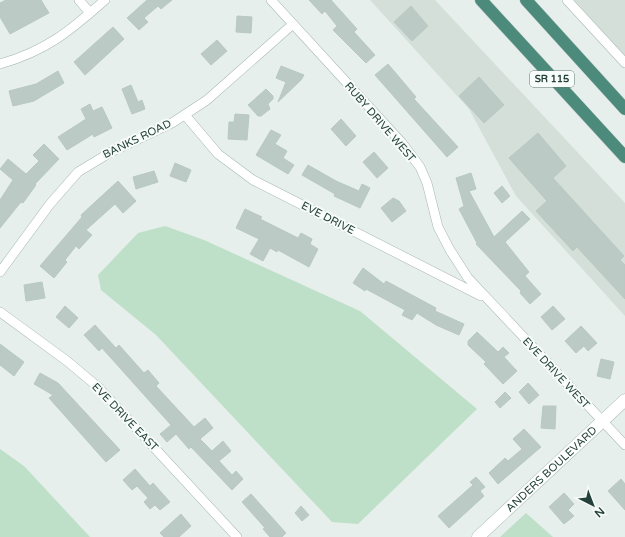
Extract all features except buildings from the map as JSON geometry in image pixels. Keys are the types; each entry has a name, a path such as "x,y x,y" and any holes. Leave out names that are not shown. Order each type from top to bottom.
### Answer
{"highway":[{"name":"SR 115","path":"481,0 625,157"},
{"name":"SR 115","path":"526,0 625,109"}],"street":[{"path":"79,0 90,13"},
{"path":"0,64 32,54 51,43 105,0"},
{"name":"RUBY DRIVE WEST","path":"271,0 414,158 427,183 438,227 450,250 468,278 487,300"},
{"path":"567,0 625,63"},
{"name":"BANKS ROAD","path":"0,272 50,204 78,172 94,160 172,123 207,100 293,24"},
{"name":"EVE DRIVE","path":"185,115 218,154 253,180 460,284 487,300"},
{"name":"EVE DRIVE WEST","path":"487,300 625,446"},
{"name":"EVE DRIVE EAST","path":"0,312 68,361 98,387 237,537"},
{"name":"ANDERS BOULEVARD","path":"478,537 625,400"}],"shaded area":[{"path":"370,0 435,0 625,203 625,316 516,196 469,109"},
{"path":"574,0 625,0 625,57 580,7"}],"green space":[{"path":"165,226 204,240 360,311 477,409 358,524 332,522 156,335 101,290 98,275 138,233"},
{"path":"0,449 24,466 90,537 0,537"},
{"path":"526,513 553,537 500,537"}]}
